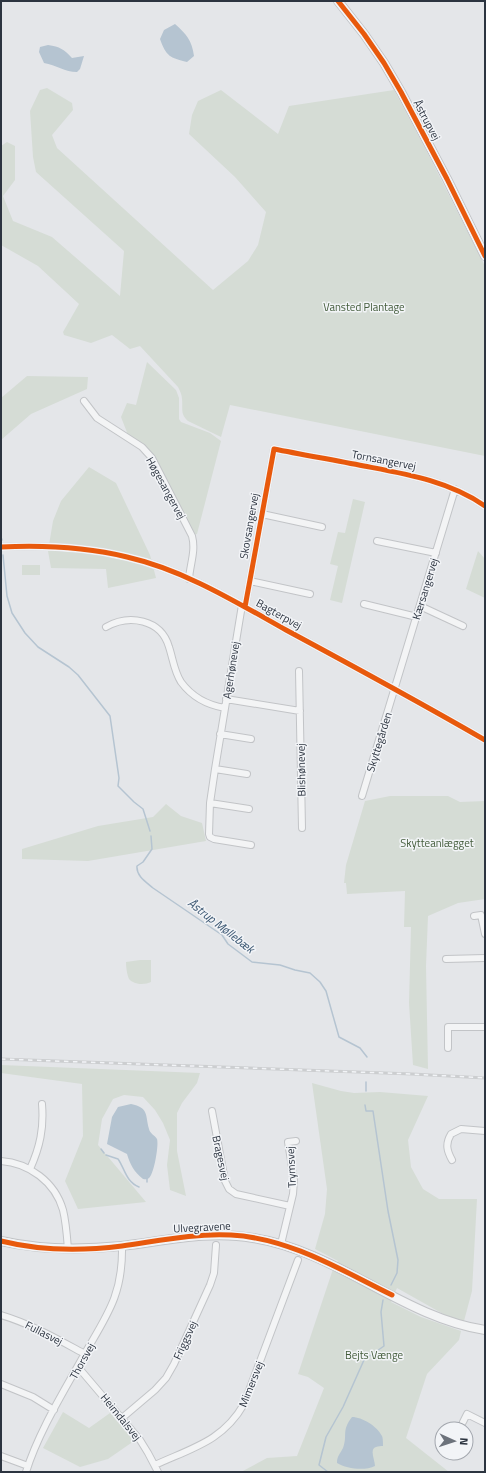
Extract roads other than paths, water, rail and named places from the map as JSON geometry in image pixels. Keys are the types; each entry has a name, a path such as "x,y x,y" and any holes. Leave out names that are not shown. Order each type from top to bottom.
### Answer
{"street":[{"name":"Åstrupvej","path":"338,1 364,34 384,63 401,92 440,165 485,256"},
{"name":"Høgesangervej","path":"84,401 97,418 142,447 152,458 192,536 194,543 189,579"},
{"name":"Tornsangervej","path":"274,449 431,480 454,489 485,506"},
{"name":"Skovsangervej","path":"243,606 250,581 274,449"},
{"name":"Kærsangervej","path":"395,689 454,489"},
{"path":"262,514 322,526"},
{"path":"377,541 436,553"},
{"name":"Bagterpvej","path":"1,547 55,547 82,549 128,557 162,568 189,579 243,606 485,740"},
{"path":"250,581 310,594"},
{"path":"364,604 417,617"},
{"name":"Agerhønevej","path":"243,606 214,769 210,803 209,834 210,838 251,845"},
{"path":"420,606 463,626"},
{"path":"106,627 114,622 130,619 138,620 154,627 166,639 176,672 188,690 204,702 225,708"},
{"name":"Blishønevej","path":"299,670 302,828"},
{"name":"Skyttegården","path":"362,796 395,689"},
{"path":"226,699 300,711"},
{"path":"220,734 251,739"},
{"path":"214,769 247,774"},
{"path":"210,803 249,809"},
{"path":"474,916 481,915 485,934"},
{"path":"446,958 485,958"},
{"path":"448,1048 448,1027 485,1027"},
{"path":"30,1169 40,1143 43,1130 42,1104"},
{"name":"Bragesvej","path":"212,1111 225,1181 229,1189 236,1194 290,1206"},
{"path":"452,1160 447,1150 447,1145 451,1134 461,1129 485,1131"},
{"name":"Trymsvej","path":"281,1244 290,1206 294,1180 288,1142 296,1141"},
{"path":"1,1161 19,1164 30,1169 50,1186 58,1197 62,1209 68,1249"},
{"name":"Ulvegravene","path":"1,1241 36,1247 92,1249 190,1236 220,1235 254,1238 281,1244 313,1256 439,1318 461,1326 485,1330"},
{"name":"Friggsvej","path":"122,1418 155,1390 166,1378 174,1364 210,1285 214,1273 216,1245"},
{"name":"Thorsvej","path":"27,1469 54,1410 107,1316 116,1296 121,1275 122,1246"},
{"name":"Mimersvej","path":"155,1466 213,1439 227,1428 238,1414 247,1397 298,1260"},
{"name":"Fullasvej","path":"1,1315 21,1321 41,1330 85,1354"},
{"name":"Heimdalsvej","path":"78,1366 140,1440 158,1472"},
{"path":"1,1384 33,1398 54,1410"},
{"path":"464,1421 467,1414 485,1423"},
{"path":"1,1456 27,1469"}],"water":[{"path":"175,24 185,34 192,46 194,56 187,62 169,55 164,49 160,39 164,30"},
{"path":"48,45 62,49 72,58 84,56 80,69 77,72 73,72 44,63 39,52 40,47"},
{"path":"131,1104 141,1107 144,1110 150,1131 157,1139 156,1159 151,1175 147,1179 143,1179 135,1171 127,1154 107,1144 112,1117 118,1107"},
{"path":"352,1417 356,1417 369,1423 380,1432 382,1436 383,1446 374,1448 373,1455 375,1466 371,1468 356,1469 337,1463 338,1457 343,1448 347,1426"}],"waterway":[{"name":"Åstrup Møllebæk","path":"3,555 7,596 12,613 25,633 38,647 69,667 78,675 110,716 119,778 118,786 143,809 150,831"},
{"name":"Åstrup Møllebæk","path":"151,836 152,849 143,862 137,866 138,873 142,878 153,888 222,935 228,944 252,962 280,965 310,973 320,982 326,991 339,1037 360,1048 367,1057"},
{"name":"Åstrup Møllebæk","path":"366,1082 366,1091"},
{"path":"365,1105 366,1111 373,1111 388,1211 398,1260 397,1273 391,1285"},
{"path":"101,1149 104,1153"},
{"path":"106,1155 118,1159 128,1179 139,1187"},
{"path":"328,1472 319,1465 326,1437 343,1407 364,1360 384,1346 381,1312 383,1300"}],"railway":[{"path":"1,1059 485,1078"}],"park label":[{"name":"Vansted Plantage","path":"364,307"},
{"name":"Skytteanlægget","path":"437,843"},
{"name":"Bejts Vænge","path":"374,1355"}]}
